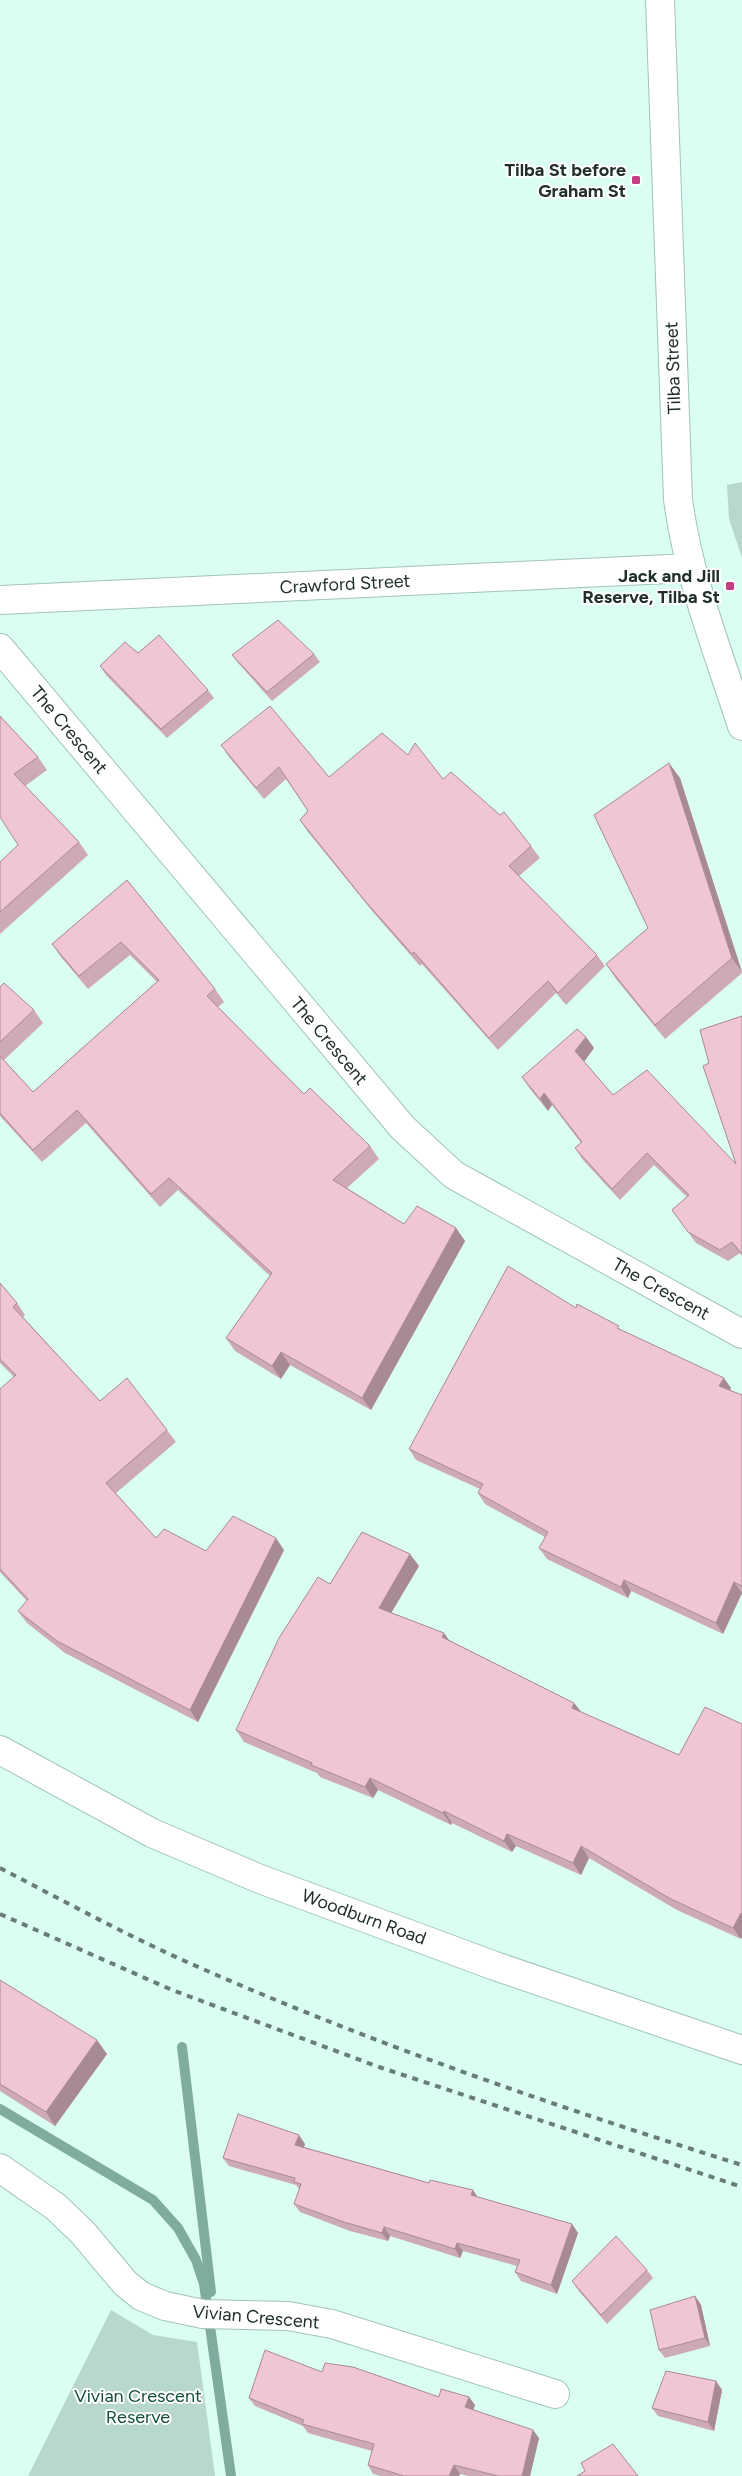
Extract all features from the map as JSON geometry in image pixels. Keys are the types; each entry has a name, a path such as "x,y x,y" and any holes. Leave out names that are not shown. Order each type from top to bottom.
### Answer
{"street":[{"name":"Tilba Street","path":"660,0 678,499 682,534 690,568 742,726"},
{"name":"Crawford Street","path":"0,600 690,568"},
{"name":"The Crescent","path":"0,648 410,1135 454,1175 742,1334"},
{"name":"Woodburn Road","path":"0,1750 152,1832 260,1879 495,1966 742,2050"},
{"name":"Vivian Crescent","path":"0,2168 56,2207 83,2233 125,2284 141,2296 165,2306 216,2314 288,2316 332,2324 555,2394"}],"green space":[{"path":"742,482 742,558 729,519 727,485"},
{"name":"Vivian Crescent Reserve","path":"111,2310 153,2335 197,2342 215,2476 28,2476"}],"building":[{"path":"278,620 314,654 267,692 232,655"},
{"path":"159,635 208,690 161,729 100,666 125,642 138,653"},
{"path":"270,706 329,777 382,733 408,755 415,743 443,779 451,772 500,815 504,812 531,846 509,866 597,955 558,993 548,981 489,1038 414,952 412,954 365,901 300,820 308,811 279,767 256,788 221,745"},
{"path":"0,716 38,757 14,774 79,842 0,912 0,862 18,845 0,817"},
{"path":"669,763 732,958 655,1025 606,964 648,928 594,815"},
{"path":"127,880 215,989 207,996 304,1094 310,1088 370,1146 333,1180 404,1224 417,1206 456,1228 362,1398 281,1352 272,1366 226,1338 272,1273 169,1178 151,1194 77,1110 33,1150 0,1113 0,1056 33,1092 159,980 121,942 79,976 52,944"},
{"path":"4,983 34,1010 0,1042 0,987"},
{"path":"742,1016 742,1254 732,1242 720,1250 688,1232 672,1210 689,1195 647,1153 612,1189 575,1148 582,1142 544,1093 540,1099 522,1077 577,1029 586,1037 575,1051 613,1095 647,1070 736,1164 703,1066 709,1063 700,1030"},
{"path":"508,1266 576,1308 577,1304 619,1326 617,1328 724,1378 719,1386 742,1395 742,1586 734,1582 716,1623 624,1580 621,1587 539,1548 548,1532 478,1493 483,1484 409,1449"},
{"path":"0,1283 17,1303 13,1307 100,1401 127,1378 167,1430 106,1483 156,1538 164,1529 206,1551 233,1516 276,1538 190,1710 57,1641 18,1611 28,1599 0,1569 0,1389 16,1375 0,1359"},
{"path":"362,1532 410,1554 379,1608 444,1633 442,1637 574,1703 572,1708 679,1755 705,1707 742,1724 742,1914 733,1928 669,1898 581,1846 573,1863 507,1834 504,1841 444,1811 443,1813 370,1778 365,1787 311,1765 312,1763 236,1730 279,1638 318,1577 330,1584"},
{"path":"0,1980 97,2040 46,2112 0,2084"},
{"path":"238,2114 299,2135 295,2145 429,2183 430,2180 473,2190 471,2195 572,2224 551,2285 515,2272 520,2260 457,2243 455,2249 384,2227 382,2233 294,2204 301,2184 294,2182 295,2178 223,2158"},
{"path":"616,2236 647,2270 601,2315 572,2281"},
{"path":"695,2296 705,2338 659,2350 650,2310"},
{"path":"265,2350 322,2372 325,2363 353,2367 439,2397 441,2389 469,2397 465,2407 533,2430 522,2476 498,2476 454,2465 449,2476 404,2476 368,2465 374,2444 302,2424 304,2420 249,2398"},
{"path":"666,2371 716,2381 708,2422 652,2408"},
{"path":"613,2444 638,2476 577,2476 585,2471 581,2463"}],"waterway":[{"path":"182,2047 211,2292"},
{"path":"0,2109 153,2200 178,2228 196,2260 204,2284 231,2476"}],"railway":[{"path":"0,1868 163,1951 323,2019 531,2096 742,2165"},
{"path":"0,1914 172,1990 379,2067 742,2187"}],"place":[{"name":"Tilba St before Graham St","path":"636,180"},
{"name":"Jack and Jill Reserve, Tilba St","path":"730,586"}]}
